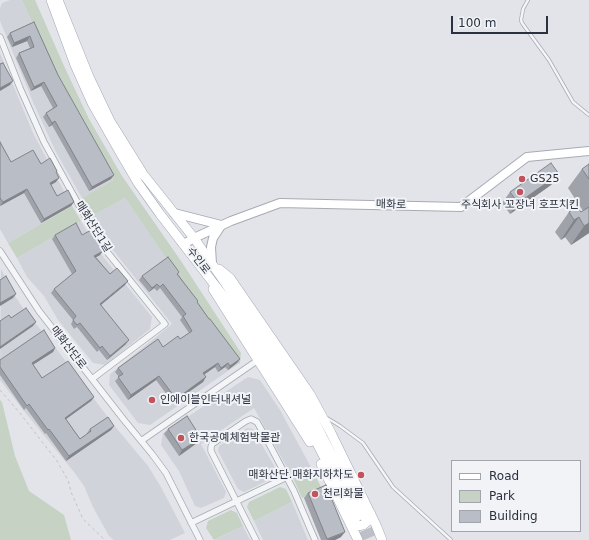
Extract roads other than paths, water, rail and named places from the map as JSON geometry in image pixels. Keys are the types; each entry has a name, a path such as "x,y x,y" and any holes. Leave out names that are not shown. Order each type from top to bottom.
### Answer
{"main road":[{"name":"수인로","path":"51,0 75,65 92,103 138,182 248,328 298,407 360,518"},
{"name":"수인로","path":"58,0 89,76 110,121 143,174 194,238 262,336 303,399 360,518"},
{"path":"212,264 230,278 310,394 331,433 360,518 358,540"},
{"path":"205,271 212,288 360,518 382,540"}],"street":[{"name":"매화산단1길","path":"0,37 44,142 81,209 104,248 165,324 92,379"},
{"name":"매화로","path":"184,244 221,225 280,203 461,207 527,157 589,151"},
{"path":"174,212 221,225 213,238 211,247 212,264"},
{"name":"매화산단로","path":"0,251 39,311 166,473 200,540"},
{"path":"141,441 258,360"},
{"path":"256,540 211,451 212,444 251,419 256,422 287,477 307,519 315,540"},
{"path":"191,522 287,477"}],"lane":[{"path":"528,0 521,15 522,23 549,60 574,102 589,114"},
{"path":"321,415 340,426 363,444 392,487 451,540"}],"tunnel":[{"path":"363,516 373,540"},
{"path":"356,519 365,540"}],"place":[{"name":"GS25","path":"522,179"},
{"name":"주식회사 꼬장녀 호프치킨","path":"520,192"},
{"name":"인에이블인터내셔널","path":"152,400"},
{"name":"한국공예체험박물관","path":"181,438"},
{"name":"매화산단.매화지하차도","path":"361,475"},
{"name":"천리화물","path":"315,494"}]}
